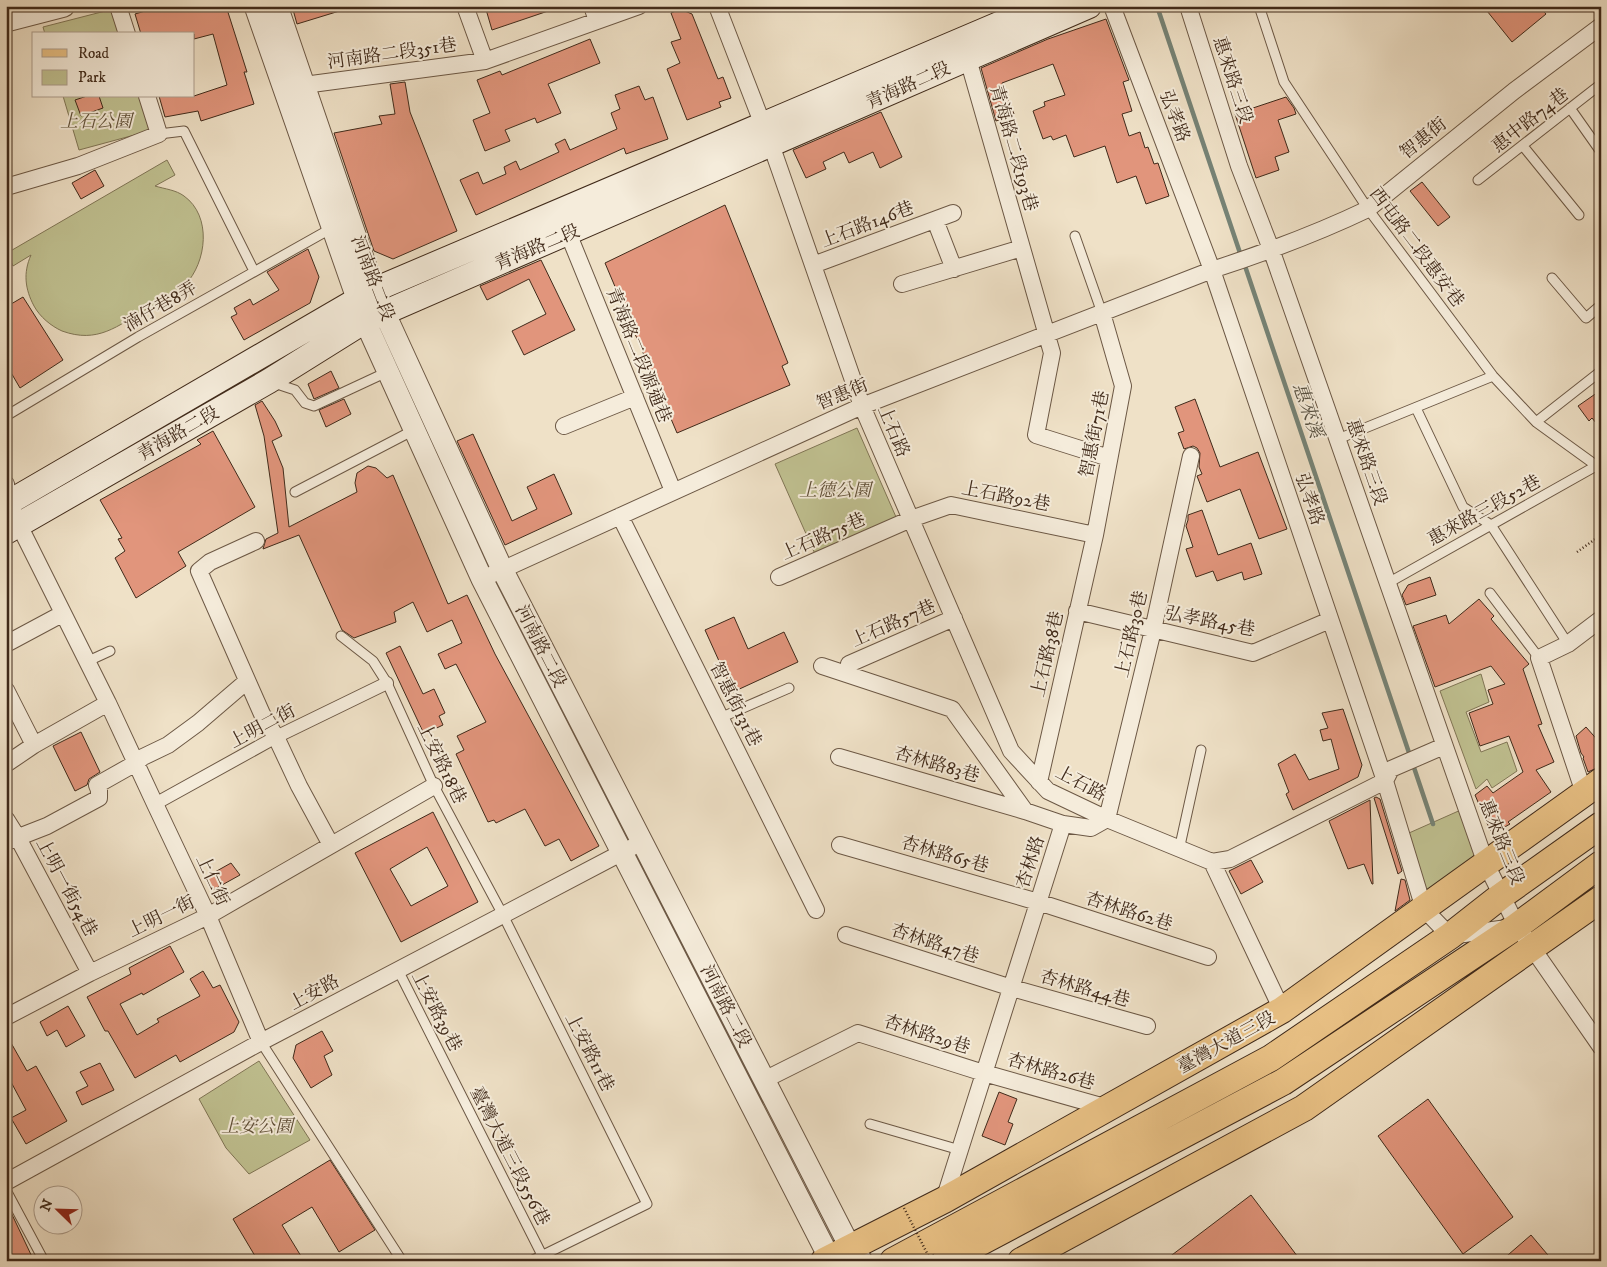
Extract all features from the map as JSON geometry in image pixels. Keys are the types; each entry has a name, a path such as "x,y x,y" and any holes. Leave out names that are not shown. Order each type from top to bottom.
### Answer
{"main road":[{"name":"青海路二段","path":"12,528 269,381 370,306 568,233 767,135 1042,6"},
{"name":"青海路二段","path":"7,497 370,306 767,135 968,59 1089,6"},
{"name":"臺灣大道三段","path":"839,1257 1282,1010 1592,787"},
{"name":"臺灣大道三段","path":"893,1261 1270,1058 1450,936 1501,896 1601,825"},
{"path":"945,1261 1283,1082 1517,926 1601,864"},
{"path":"1022,1261 1304,1108 1601,899"}],"street":[{"path":"6,21 64,6"},
{"path":"118,6 125,32"},
{"name":"河南路二段","path":"255,6 332,228 502,569 764,1080 839,1257"},
{"name":"河南路二段","path":"277,6 304,86 388,371 414,430 482,579 622,853 839,1257"},
{"path":"465,6 485,60"},
{"name":"河南路二段351巷","path":"304,86 485,60 594,14 639,6"},
{"name":"上石路","path":"717,6 767,135 862,406 1011,751 1048,791 1178,850 1212,862"},
{"name":"弘孝路","path":"1112,6 1219,267 1330,620 1388,775 1424,909 1450,936"},
{"name":"惠來路三段","path":"1188,6 1239,166 1271,248 1486,864 1517,926 1601,1047"},
{"name":"智惠街","path":"482,579 862,406 1350,218 1368,209 1514,90 1601,26"},
{"name":"青海路二段193巷","path":"968,59 1052,352 1036,435 1109,458"},
{"path":"6,187 78,166 159,134 148,98"},
{"name":"上石路146巷","path":"813,265 953,213"},
{"name":"上石路146巷","path":"934,220 954,269"},
{"name":"青海路二段源通巷","path":"568,233 673,492"},
{"path":"902,284 1022,248"},
{"name":"智惠街71巷","path":"1095,535 1123,386 1102,313"},
{"path":"564,426 635,397"},
{"name":"上石路30巷","path":"1107,819 1191,456"},
{"name":"上仁街","path":"7,497 12,528 62,614 108,703 208,916 262,1042"},
{"name":"上石路92巷","path":"911,519 951,505 1095,535"},
{"name":"智惠街131巷","path":"620,516 816,910"},
{"name":"上石路75巷","path":"778,578 911,519"},
{"name":"上石路38巷","path":"1039,782 1095,535"},
{"path":"256,541 210,562 199,571 262,714 276,737 299,786 331,845"},
{"name":"弘孝路45巷","path":"1077,612 1253,653 1330,620"},
{"path":"6,644 62,614"},
{"name":"上石路57巷","path":"849,664 954,618"},
{"path":"1592,787 1539,658 1568,644 1600,623"},
{"name":"杏林路","path":"822,666 952,709 1025,811 1063,824 944,1200"},
{"path":"12,840 47,826 99,798 97,785 143,757 168,745 198,723 247,681"},
{"name":"上明二街","path":"155,804 276,737 387,683"},
{"path":"6,690 34,745"},
{"path":"6,764 34,745 108,703"},
{"path":"1282,1010 1212,862 1230,859 1444,746"},
{"name":"杏林路83巷","path":"839,757 1025,811"},
{"name":"上明一街","path":"6,1017 90,973 208,916 434,786"},
{"name":"上石路","path":"1063,824 1091,828 1107,819"},
{"name":"上明一街54巷","path":"6,820 12,840 90,973"},
{"name":"上安路","path":"6,1182 262,1042 642,842"},
{"name":"杏林路65巷","path":"840,845 1038,902"},
{"name":"杏林路62巷","path":"1038,902 1208,957"},
{"path":"1450,936 1517,926"},
{"name":"杏林路47巷","path":"846,935 1012,988"},
{"name":"杏林路44巷","path":"1012,988 1147,1026"},
{"name":"杏林路29巷","path":"764,1080 858,1033 984,1073"},
{"name":"杏林路26巷","path":"984,1073 1108,1108"}],"lane":[{"name":"西屯路二段惠安巷","path":"1258,6 1284,82 1368,209 1493,376 1536,422 1598,468"},
{"name":"惠中路74巷","path":"1478,180 1601,84"},
{"path":"1570,108 1601,152"},
{"path":"159,134 184,131 254,271"},
{"path":"1523,146 1579,215"},
{"name":"湳仔巷8弄","path":"6,416 138,337 332,228"},
{"path":"1075,236 1102,313"},
{"path":"1552,278 1586,318 1601,305"},
{"path":"269,381 295,390 305,403 314,406 388,371"},
{"path":"1536,422 1601,372"},
{"path":"1338,439 1493,376"},
{"path":"1416,408 1463,507 1491,525 1568,644"},
{"path":"295,492 414,430"},
{"name":"惠來路三段52巷","path":"1388,583 1598,468"},
{"path":"1490,594 1539,658"},
{"name":"上安路18巷","path":"341,636 373,661 387,683 434,786 503,915"},
{"path":"86,662 110,651"},
{"path":"720,718 789,688"},
{"path":"1178,850 1202,750"},
{"name":"上安路11巷","path":"503,915 647,1204 543,1258"},
{"name":"上安路39巷","path":"398,970 446,1066"},
{"name":"上仁街","path":"262,1042 402,1261"},
{"name":"臺灣大道三段556巷","path":"446,1066 543,1258"},
{"path":"870,1124 960,1150"},
{"path":"6,1190 44,1261"},
{"path":"531,1261 543,1258"}],"path":[{"path":"1577,552 1601,535"},
{"path":"904,1208 932,1261"}],"green space":[{"path":"117,8 123,32 44,32 43,27"},
{"name":"上石公園","path":"64,98 144,98 153,130 79,150"},
{"path":"167,160 175,175 155,186 184,196 199,215 202,227 202,252 198,264 185,285 172,295 116,327 97,334 75,334 62,331 50,324 36,310 29,293 26,275 31,255 13,266 7,253"},
{"name":"上德公園","path":"857,428 896,517 815,554 775,464"},
{"path":"1481,674 1489,702 1466,712 1481,752 1507,742 1517,771 1492,788 1487,779 1476,789 1440,691"},
{"path":"1463,809 1477,855 1427,893 1409,833"},
{"name":"上安公園","path":"259,1061 310,1140 249,1174 226,1148 199,1099"}],"building":[{"path":"162,6 226,6 247,72 244,72 254,104 201,121 198,111 165,117 160,98 195,98 195,96 227,85 213,34 195,39 195,32 140,32 135,14"},
{"path":"292,6 346,6 346,9 297,24"},
{"path":"485,6 556,6 557,8 492,30"},
{"path":"1483,6 1539,6 1546,14 1512,42"},
{"path":"680,9 692,14 718,79 723,77 731,98 719,102 721,107 687,120 667,69 680,63 671,42 681,39 671,13"},
{"path":"1106,19 1129,80 1123,82 1132,111 1122,114 1129,136 1140,132 1145,148 1148,147 1154,164 1158,163 1169,196 1146,204 1136,176 1117,183 1105,146 1074,157 1066,135 1053,140 1051,136 1043,139 1033,111 1045,106 1044,102 1065,95 1053,64 1002,83 1014,114 996,121 981,68 1048,39"},
{"path":"590,39 600,63 548,84 561,113 537,123 535,118 505,130 510,141 485,151 473,120 490,113 477,80 500,71 502,75"},
{"path":"405,82 410,112 457,231 393,259 374,251 334,133 382,124 379,116 395,114 390,84"},
{"path":"639,86 645,100 653,97 668,139 626,154 624,148 476,215 460,180 478,172 483,184 506,174 504,167 516,161 520,170 559,152 555,144 565,139 570,150 617,129 611,113 620,109 615,95"},
{"path":"1286,97 1296,114 1278,120 1289,152 1275,157 1279,170 1256,178 1235,114"},
{"path":"81,98 100,98 103,108 81,116 75,100"},
{"path":"881,112 902,157 880,168 873,152 849,163 844,152 823,162 826,169 806,178 793,150"},
{"path":"95,170 104,186 81,199 72,183"},
{"path":"1422,182 1450,217 1438,226 1410,191"},
{"path":"725,205 788,363 782,366 790,385 677,433 605,263"},
{"path":"308,249 319,277 310,303 244,340 231,317 237,314 234,308 250,299 253,305 279,290 267,272"},
{"path":"541,260 575,330 524,355 512,331 546,314 529,279 487,300 480,286"},
{"path":"23,297 63,360 20,388 6,364 6,307"},
{"path":"331,371 339,388 314,399 308,384"},
{"path":"1601,390 1601,429 1592,418 1589,421 1578,406"},
{"path":"344,399 351,414 326,427 319,410"},
{"path":"1195,399 1220,467 1258,452 1287,529 1259,539 1240,489 1207,502 1197,476 1202,474 1199,467 1200,453 1193,446 1184,449 1178,433 1184,431 1175,407"},
{"path":"262,401 282,436 272,441 283,468 289,527 357,492 355,483 357,473 368,466 376,468 387,478 393,475 448,604 467,595 495,654 599,846 571,861 559,839 545,846 525,809 496,823 494,820 488,822 456,754 464,750 457,736 486,722 456,664 445,669 438,654 462,643 452,620 427,632 413,602 394,612 396,622 354,638 342,630 299,535 263,549 266,539 278,533 264,436 255,405"},
{"path":"213,431 255,507 178,552 186,566 136,598 115,558 125,551 118,539 122,538 100,500 201,444 197,440"},
{"path":"473,434 512,521 537,509 527,487 554,474 572,514 505,545 457,441"},
{"path":"1202,510 1218,555 1251,543 1262,574 1244,580 1242,572 1217,581 1213,571 1196,577 1186,549 1193,547 1186,526 1188,515"},
{"path":"1430,577 1436,595 1406,605 1402,595 1408,585"},
{"path":"1479,599 1494,616 1491,619 1529,664 1523,669 1542,724 1538,725 1554,762 1536,770 1551,792 1508,822 1510,824 1496,832 1490,830 1475,795 1487,786 1493,793 1523,772 1509,736 1480,746 1469,713 1493,704 1488,690 1505,684 1491,666 1435,687 1413,626 1446,615 1449,624"},
{"path":"734,617 748,649 784,632 798,662 733,692 705,630"},
{"path":"400,646 423,694 434,689 445,713 439,716 443,725 424,734 386,653"},
{"path":"1343,709 1362,765 1358,777 1293,810 1286,794 1289,792 1278,764 1295,754 1309,780 1339,769 1331,739 1323,741 1320,730 1328,728 1322,713"},
{"path":"1586,727 1601,744 1601,766 1588,772 1576,736"},
{"path":"81,732 100,772 89,779 87,785 75,791 53,746"},
{"path":"1374,798 1380,799 1402,871 1398,874"},
{"path":"1370,800 1373,884 1364,864 1348,869 1329,821"},
{"path":"433,812 478,902 401,942 355,853","holes":["427,847 448,886 411,906 390,869"]},
{"path":"1251,860 1263,882 1241,894 1229,871"},
{"path":"231,863 240,875 213,890 206,877"},
{"path":"1401,879 1405,880 1410,900 1395,911"},
{"path":"170,946 184,972 143,995 142,993 120,1004 137,1035 159,1022 157,1019 200,996 190,979 203,971 213,988 220,985 239,1022 234,1032 180,1062 176,1055 135,1078 108,1031 105,1031 87,997 131,974 129,968"},
{"path":"68,1006 85,1036 66,1047 57,1030 47,1036 40,1022"},
{"path":"322,1031 333,1051 324,1056 332,1075 311,1088 293,1058 296,1045"},
{"path":"6,1034 27,1071 36,1066 67,1121 26,1144 11,1118 26,1110 11,1082 6,1085"},
{"path":"100,1063 114,1090 82,1105 76,1092 88,1086 80,1072"},
{"path":"999,1092 1017,1099 1008,1122 1013,1124 1005,1145 982,1136"},
{"path":"1428,1099 1513,1217 1463,1254 1378,1136"},
{"path":"330,1160 375,1230 339,1252 312,1207 282,1225 304,1261 258,1261 233,1219"},
{"path":"1251,1195 1301,1261 1164,1261"},
{"path":"7,1204 34,1261 6,1261"},
{"path":"1531,1235 1553,1261 1501,1261"}],"waterway":[{"name":"惠來溪","path":"1157,6 1241,256"},
{"name":"惠來溪","path":"1244,263 1433,824"}]}
